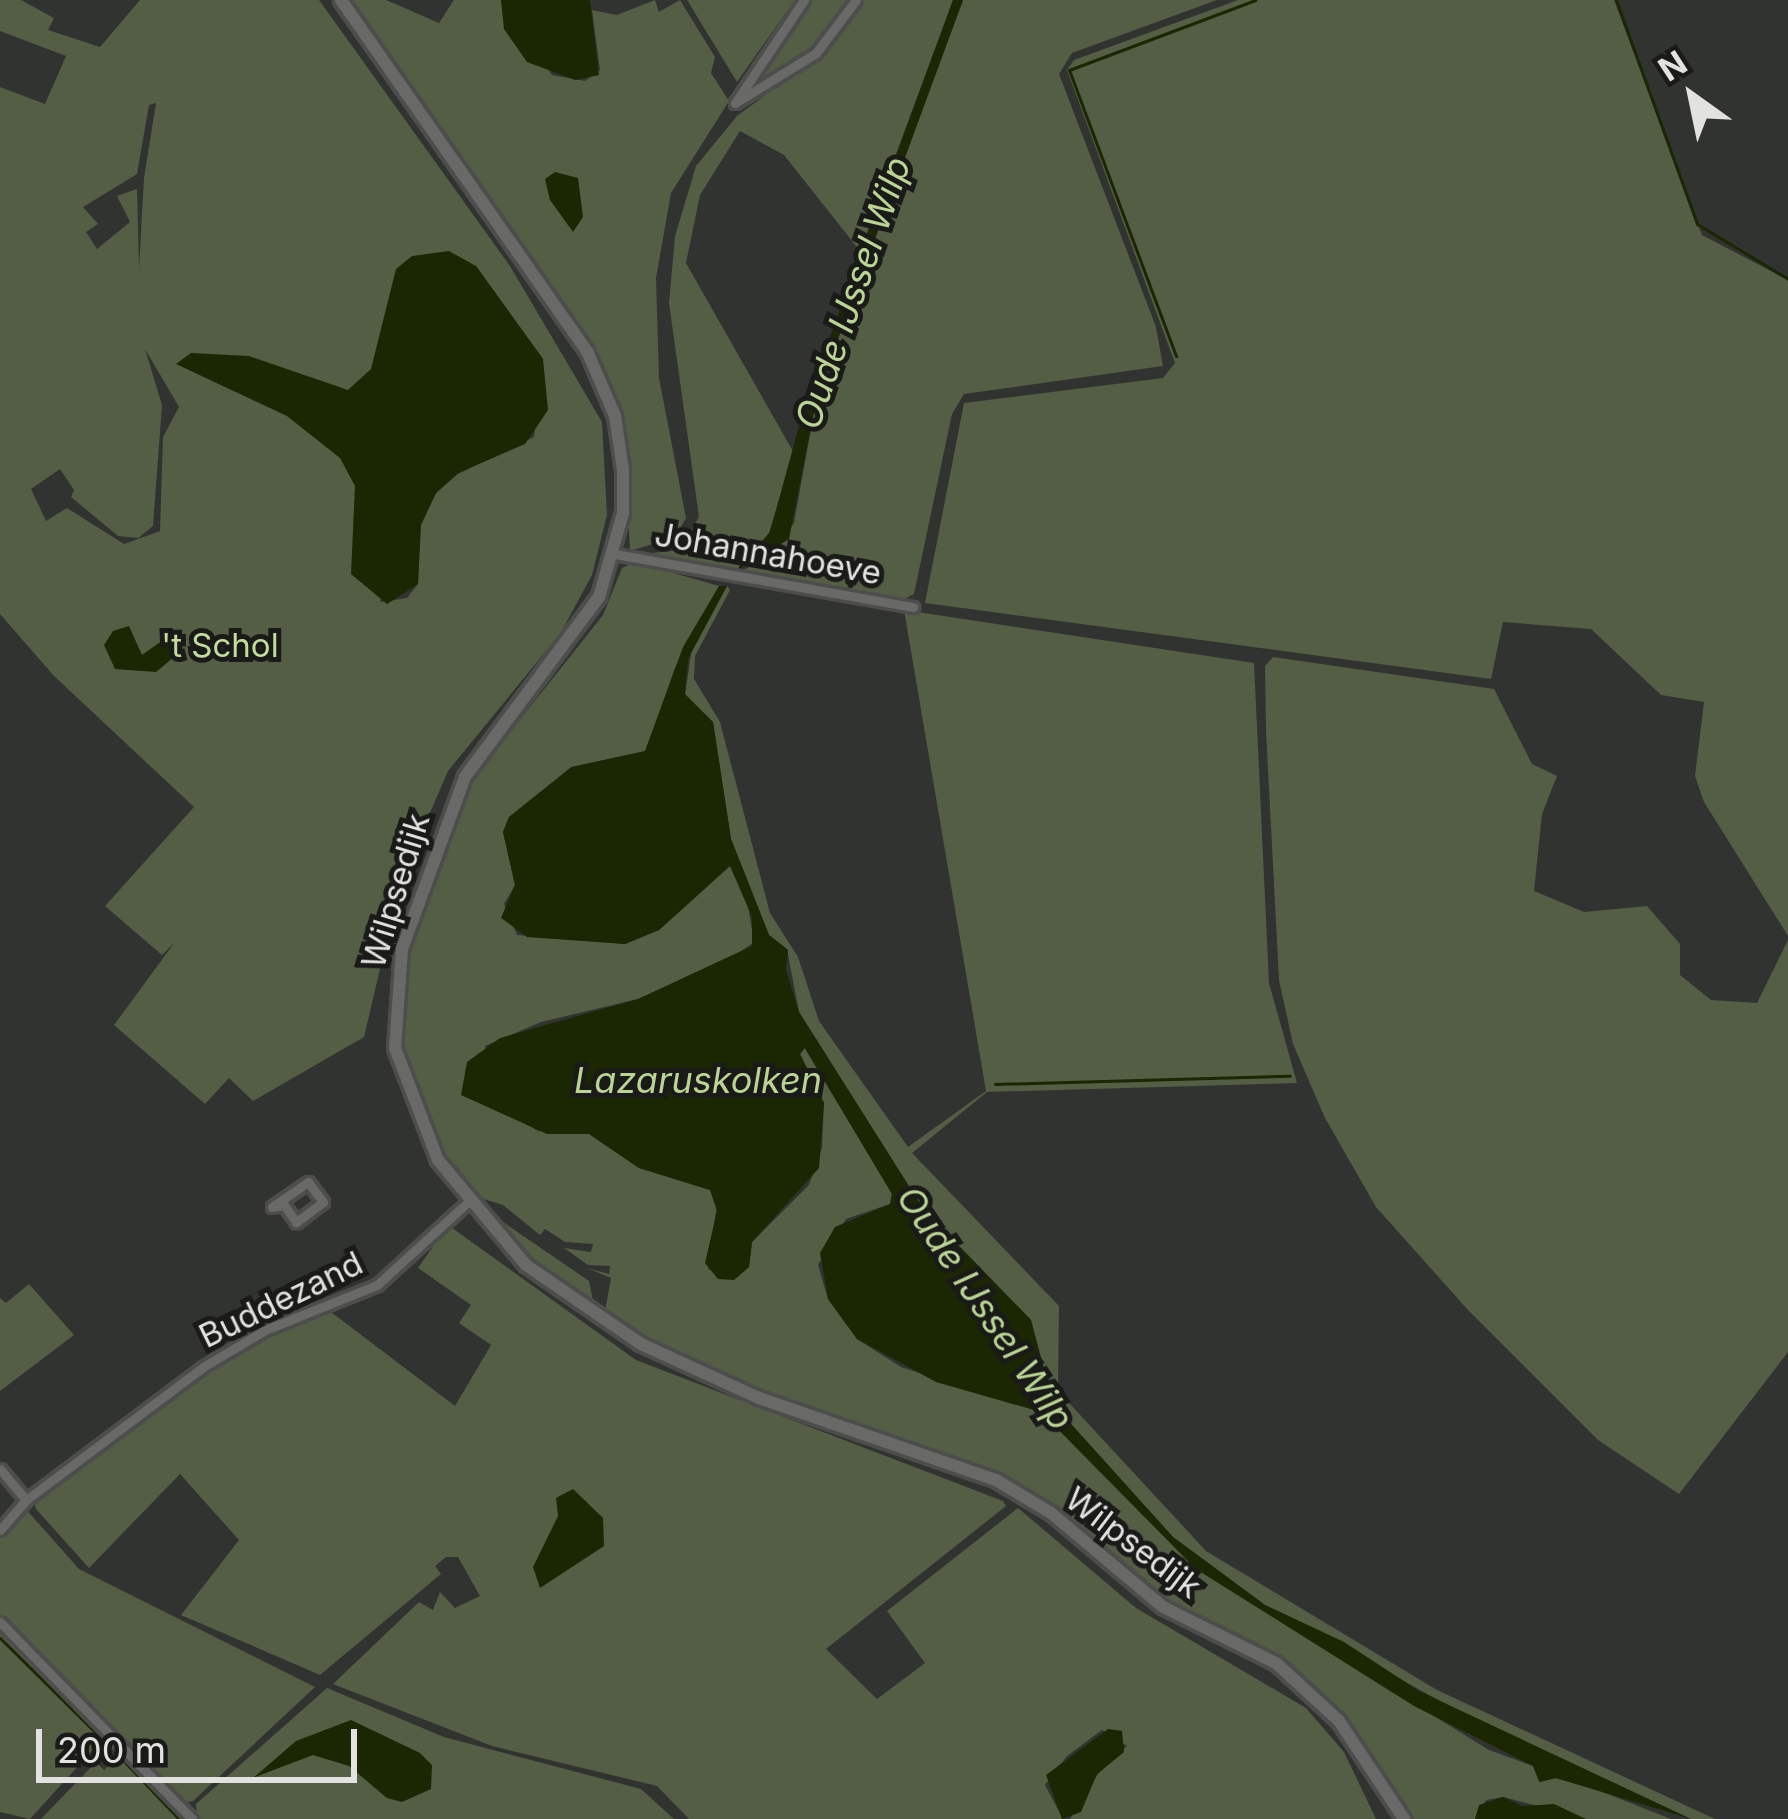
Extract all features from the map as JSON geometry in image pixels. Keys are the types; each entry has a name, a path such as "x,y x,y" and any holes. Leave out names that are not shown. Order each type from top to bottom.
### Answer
{"main road":[{"name":"Wilpsedijk","path":"341,0 597,369 621,451 623,513 615,554 578,632 465,777 396,973 392,1017 403,1081 437,1160 468,1202 536,1274 641,1344 759,1397 963,1466 1052,1513 1147,1597 1261,1654 1310,1690 1350,1735 1403,1819"}],"street":[{"path":"804,0 735,103 816,53 856,0"},
{"name":"Johannahoeve","path":"615,554 913,607"},
{"path":"308,1182 323,1202 296,1222 284,1205 272,1208 308,1182"},
{"name":"Buddezand","path":"0,1530 26,1500 238,1345 380,1283 468,1202"},
{"path":"0,1469 26,1500"},
{"path":"0,1622 192,1819"}],"green space":[{"name":"'t Schol","path":"0,0 21,0 54,18 48,30 100,47 140,0 319,0 510,266 602,422 607,515 592,575 560,634 448,771 401,880 364,1037 253,1101 229,1078 205,1104 114,1025 175,942 162,955 105,906 194,807 54,676 0,614 0,87 45,104 66,56 0,31","holes":["156,103 144,178 139,268 137,189 117,196 130,222 97,249 86,232 98,224 83,207 137,174 149,105","476,266 543,359 534,437 458,474 436,493 420,525 418,584 407,598 380,602","145,349 179,407 163,437 160,531 124,544 67,508 46,521 31,489 60,469 74,490 71,497 118,536 138,538 153,526 162,405"]},
{"path":"350,0 386,0 439,23 454,0 501,0 552,75 585,81 600,70 592,10 617,15 655,0 659,12 680,0 715,57 711,73 729,101 671,193 656,278 659,378 686,518 675,537 630,551 624,431 594,347"},
{"path":"687,0 795,0 737,82"},
{"path":"807,0 849,0 808,57 753,94 743,84"},
{"path":"862,0 953,0 860,251 784,155 740,131 700,195 686,263 794,453 767,539 740,561 738,573 636,555 679,550 699,517 669,303 675,236 696,166 737,116 829,48"},
{"path":"963,0 1217,0 1072,53 1059,74 1156,327 1163,366 964,394 952,414 914,594 900,601 738,573 773,554 794,523 817,396"},
{"path":"1238,0 1614,0 1702,235 1788,280 1788,936 1704,802 1695,776 1704,702 1661,695 1591,629 1503,622 1491,679 925,603 964,403 1163,378 1175,363 1067,70 1074,60"},
{"path":"635,562 719,586 675,668 646,751 571,767 509,817 503,832 515,885 504,904 517,935 625,944 659,930 730,866 747,900 754,942 723,964 638,999 541,1022 485,1046 500,1109 538,1131 589,1134 639,1168 710,1190 717,1203 708,1269 734,1280 749,1267 752,1242 809,1185 822,1148 824,1103 800,1054 804,1047 892,1194 890,1204 846,1219 818,1265 828,1299 857,1339 901,1367 1041,1412 1196,1569 1489,1750 1533,1766 1539,1782 1555,1778 1595,1789 1671,1819 1586,1819 1503,1797 1486,1800 1475,1819 1410,1819 1350,1725 1280,1658 1162,1599 1083,1527 1003,1477 736,1382 604,1317 611,1278 587,1268 609,1274 610,1266 588,1265 564,1248 591,1252 593,1244 565,1242 545,1229 540,1235 503,1205 474,1196 452,1171 426,1121 401,1033 402,986 417,923 473,779 603,615 622,568"},
{"path":"727,586 730,590 695,656 694,679 720,722 770,913 798,957 819,1021 908,1147 986,1091 904,610 1254,663 1269,983 1297,1083 987,1092 912,1153 1059,1306 1058,1391 1206,1551 1437,1690 1715,1819 1691,1819 1453,1708 1265,1605 1173,1537 1053,1404 1031,1320 924,1210 799,1012 787,949 769,935 731,839 713,722 685,695 692,647"},
{"path":"1273,657 1494,689 1532,764 1557,776 1542,814 1534,891 1584,912 1647,906 1680,944 1680,975 1711,1000 1757,1003 1788,940 1788,1352 1679,1494 1598,1440 1468,1310 1376,1207 1325,1118 1293,1044 1279,980 1266,731 1265,666"},
{"path":"503,1222 589,1281 593,1301 538,1269 498,1230"},
{"path":"448,1225 636,1360 1003,1501 1006,1506 826,1649 877,1699 925,1663 887,1611 1018,1508 1136,1608 1306,1708 1344,1752 1376,1819 1070,1819 1098,1774 1127,1746 1102,1730 1067,1756 1045,1785 1063,1819 689,1819 657,1786 492,1746 333,1684 419,1602 433,1610 440,1592 455,1608 480,1596 458,1557 446,1557 435,1566 441,1574 320,1675 181,1615 239,1540 180,1474 89,1568 36,1509 33,1500 205,1370 327,1309 455,1406 491,1345 459,1323 471,1305 418,1268"},
{"path":"29,1284 74,1335 0,1391 0,1298 6,1303"},
{"path":"24,1507 79,1569 315,1687 193,1801 181,1803 0,1615 0,1537"},
{"path":"0,1628 112,1740 99,1743 30,1819 0,1812"},
{"path":"327,1688 444,1737 641,1789 674,1819 197,1819 196,1804"},
{"path":"123,1752 187,1819 41,1819 96,1762 104,1770"}],"water":[{"path":"501,0 590,0 599,75 575,80 527,62 504,29"},
{"name":"Oude IJssel Wilp","path":"953,0 963,0 817,396 789,539 735,572 770,532 804,408"},
{"path":"555,172 578,178 583,217 573,232 550,200 545,179"},
{"path":"449,251 476,266 543,359 548,410 525,444 458,473 436,493 421,525 418,584 387,604 351,574 355,486 340,458 287,416 176,364 191,353 249,356 348,390 371,369 396,269 412,256"},
{"name":"Lazaruskolken","path":"719,586 727,586 688,659 685,694 713,722 731,839 769,935 788,950 786,970 799,1012 924,1210 1031,1320 1053,1404 1173,1537 1265,1605 1344,1642 1419,1691 1691,1819 1556,1778 1540,1782 1533,1766 1414,1706 1196,1569 1041,1412 936,1382 857,1339 828,1299 820,1253 835,1227 890,1204 892,1194 805,1048 800,1054 824,1103 819,1168 752,1242 749,1267 734,1280 718,1279 705,1263 717,1211 710,1190 639,1168 589,1134 547,1134 461,1095 467,1062 500,1038 638,999 752,946 752,917 730,866 659,930 625,944 527,937 501,918 515,885 503,832 509,817 572,767 645,751 683,647"},
{"path":"129,626 142,655 170,635 181,651 156,672 115,669 104,645 113,631"},
{"path":"573,1489 603,1518 604,1546 540,1588 533,1567 558,1516 556,1498"},
{"path":"351,1720 420,1753 432,1765 431,1789 402,1802 387,1798 349,1766 313,1755 253,1778 296,1741"},
{"path":"1108,1729 1122,1731 1124,1752 1097,1774 1081,1812 1062,1819 1046,1775"},
{"path":"1503,1797 1522,1806 1554,1804 1586,1819 1475,1819 1479,1805"}],"waterway":[{"path":"1176,356 1069,70 1255,0"},
{"path":"1616,0 1697,224 1788,279"},
{"path":"995,1084 1290,1076"},
{"path":"0,1638 104,1741"},
{"path":"121,1758 179,1819"}]}
